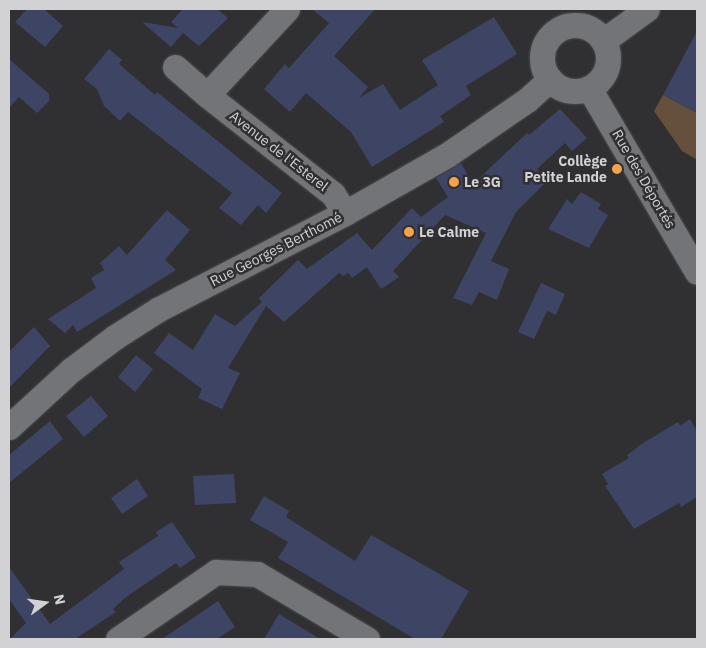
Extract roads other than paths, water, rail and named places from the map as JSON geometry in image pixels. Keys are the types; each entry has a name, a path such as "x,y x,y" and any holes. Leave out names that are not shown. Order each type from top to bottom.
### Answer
{"street":[{"path":"207,95 286,9"},
{"path":"603,41 647,9"},
{"path":"554,19 589,29 603,41 607,62 598,82 589,88 568,90 550,79 542,60 543,50 554,19"},
{"name":"Avenue de l'Esterel","path":"175,66 207,95 333,194 345,213"},
{"name":"Rue Georges Berthomé","path":"9,427 71,370 115,337 159,309 345,213 447,155 527,100 550,79"},
{"name":"Rue des Déportés","path":"589,88 697,272"},
{"path":"118,639 216,572 257,574 367,639"}],"place":[{"name":"Collège Petite Lande","path":"617,169"},
{"name":"Le 3G","path":"454,182"},
{"name":"Le Calme","path":"409,232"}]}
